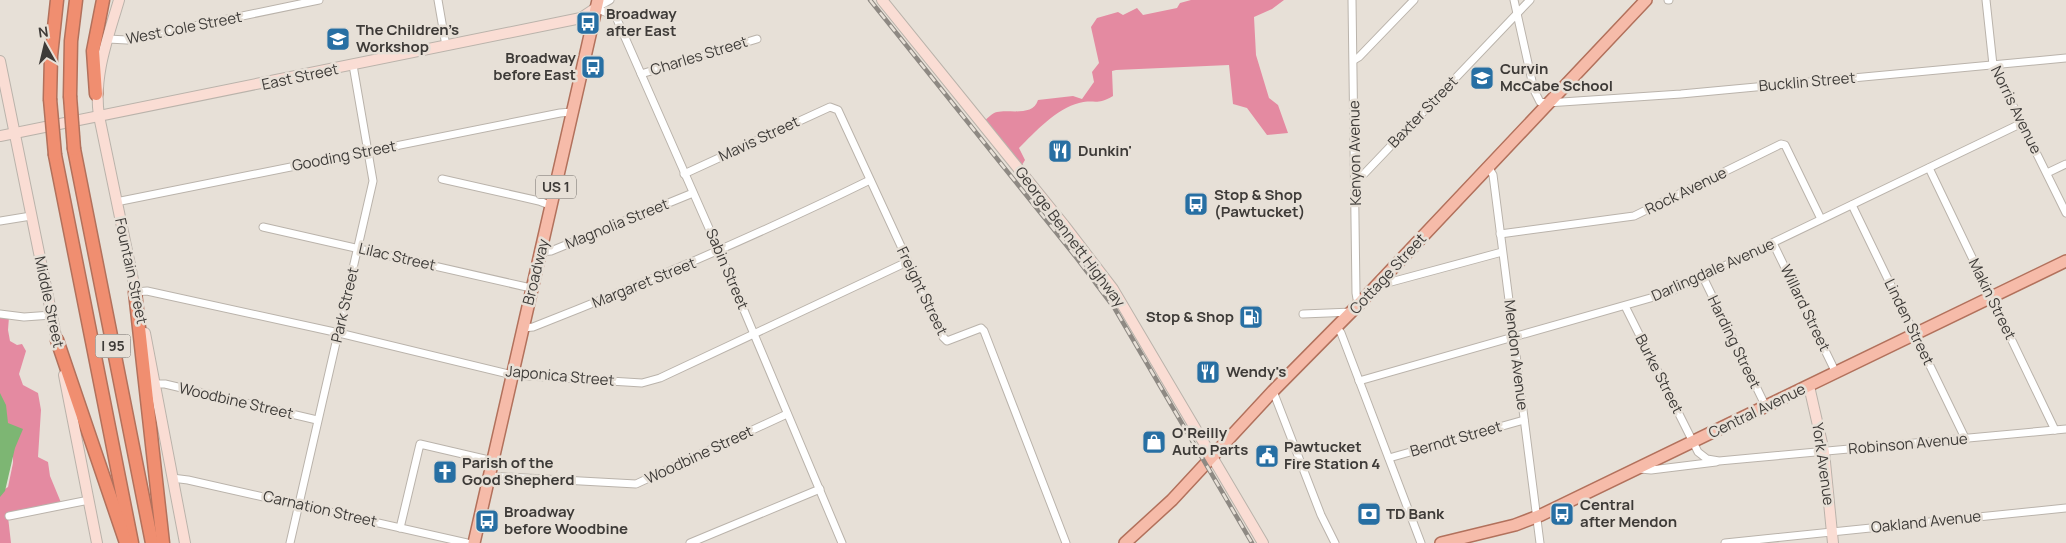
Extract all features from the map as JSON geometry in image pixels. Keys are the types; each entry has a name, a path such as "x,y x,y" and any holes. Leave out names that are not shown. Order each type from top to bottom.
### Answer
{"highway":[{"name":"I 95","path":"56,0 50,56 50,100 56,155 132,543"},
{"name":"I 95","path":"76,0 71,41 70,96 74,149 152,543"},
{"path":"96,94 93,51 103,0"},
{"path":"135,292 163,543"},
{"path":"57,340 126,543"}],"main road":[{"name":"Fountain Street","path":"119,0 98,75 96,94 185,543"},
{"name":"George Bennett Highway","path":"882,0 1099,270 1148,346 1263,543"},
{"name":"Cottage Street","path":"1125,543 1172,500 1272,391 1355,309 1489,168 1641,2"},
{"name":"East Street","path":"0,136 353,66 581,18 597,4"},
{"name":"Broadway","path":"474,543 597,4"},
{"name":"Middle Street","path":"0,62 97,543"},
{"name":"Central Avenue","path":"1441,543 1455,541 1536,517 2066,262"},
{"name":"York Avenue","path":"1809,386 1824,452 1832,538"}],"street":[{"name":"West Cole Street","path":"108,39 127,40 319,0"},
{"path":"438,0 446,46"},
{"path":"597,4 610,0"},
{"name":"Kenyon Avenue","path":"1352,0 1355,309"},
{"path":"1354,60 1360,57 1414,0"},
{"path":"1514,0 1534,90 1540,102 1547,103"},
{"name":"Baxter Street","path":"1355,179 1364,174 1530,0"},
{"name":"Norris Avenue","path":"1986,0 1994,65 2066,214"},
{"name":"Sabin Street","path":"597,4 616,17 719,251 842,543"},
{"name":"Charles Street","path":"641,74 756,39"},
{"name":"Bucklin Street","path":"1547,103 1681,94 2066,58"},
{"name":"Park Street","path":"290,543 373,181 353,66"},
{"name":"Mavis Street","path":"684,174 800,119 834,107"},
{"name":"Freight Street","path":"834,107 838,110 907,262 947,341 974,329 981,328 984,332 1066,543"},
{"name":"Gooding Street","path":"116,202 572,112"},
{"name":"Darlingdale Avenue","path":"1359,381 1668,294 2022,122"},
{"name":"Rock Avenue","path":"1500,234 1634,216 1781,144 1785,145 1821,219"},
{"path":"2046,173 2066,164"},
{"name":"Mendon Avenue","path":"1489,168 1493,175 1540,543"},
{"name":"Makin Street","path":"1929,168 2055,430"},
{"path":"442,179 540,201 552,206"},
{"name":"Margaret Street","path":"523,328 532,327 614,295 719,251 870,180"},
{"name":"Magnolia Street","path":"541,252 548,252 569,244 693,193"},
{"name":"Linden Street","path":"1852,205 1966,440"},
{"path":"0,221 31,216"},
{"name":"Lilac Street","path":"263,227 531,288"},
{"name":"Willard Street","path":"1774,243 1836,372"},
{"path":"1382,280 1391,282 1502,252"},
{"name":"Japonica Street","path":"135,292 147,291 339,333 513,374 642,383 660,378 907,262"},
{"name":"Harding Street","path":"1703,277 1766,407"},
{"name":"Burke Street","path":"1625,306 1693,442"},
{"path":"1303,314 1355,309"},
{"path":"0,314 24,317 52,315"},
{"path":"1336,328 1341,333 1421,543"},
{"name":"Woodbine Street","path":"155,384 171,385 317,420"},
{"path":"1272,391 1321,515 1335,543"},
{"name":"Woodbine Street","path":"490,476 636,484 787,414"},
{"name":"Berndt Street","path":"1389,458 1524,420"},
{"name":"Robinson Avenue","path":"1637,468 1651,470 1709,464 1719,461 1966,440 2066,429"},
{"path":"1693,442 1702,456 1719,461"},
{"path":"400,528 420,444 493,460"},
{"name":"Carnation Street","path":"172,478 181,478 468,543"},
{"path":"690,543 820,489"},
{"path":"9,516 89,500"},
{"name":"Oakland Avenue","path":"1725,543 1832,538 2066,508"}],"shaded area":[{"path":"1191,0 1284,0 1272,9 1254,17 1256,55 1269,98 1278,105 1288,133 1267,135 1247,108 1233,104 1229,65 1116,70 1112,71 1113,96 1099,102 1079,103 1055,115 1019,148 1025,160 1019,170 983,122 997,112 1031,109 1038,100 1073,96 1082,99 1094,82 1092,72 1099,63 1091,27 1097,18 1118,12 1123,15 1137,8 1143,15 1177,8 1180,3"},
{"path":"0,315 9,317 8,330 10,341 17,345 22,344 26,351 19,374 23,385 38,393 41,410 38,457 48,462 50,476 62,505 8,517 11,543 0,543 0,492 8,487 13,463 13,447 0,413"},
{"path":"0,393 6,405 8,423 23,429 15,448 5,491 0,497"}],"railway":[{"path":"870,0 1075,256 1115,309 1252,543"}],"place":[{"name":"Broadway after East","path":"588,23"},
{"name":"The Children’s Workshop","path":"338,39"},
{"name":"Broadway before East","path":"593,67"},
{"name":"Curvin McCabe School","path":"1482,78"},
{"name":"Dunkin'","path":"1060,151"},
{"name":"Stop & Shop (Pawtucket)","path":"1196,204"},
{"name":"Stop & Shop","path":"1251,317"},
{"name":"Wendy's","path":"1208,372"},
{"name":"O'Reilly Auto Parts","path":"1154,442"},
{"name":"Pawtucket Fire Station 4","path":"1267,456"},
{"name":"Parish of the Good Shepherd","path":"445,472"},
{"name":"TD Bank","path":"1369,514"},
{"name":"Central after Mendon","path":"1562,514"},
{"name":"Broadway before Woodbine","path":"487,521"}]}
